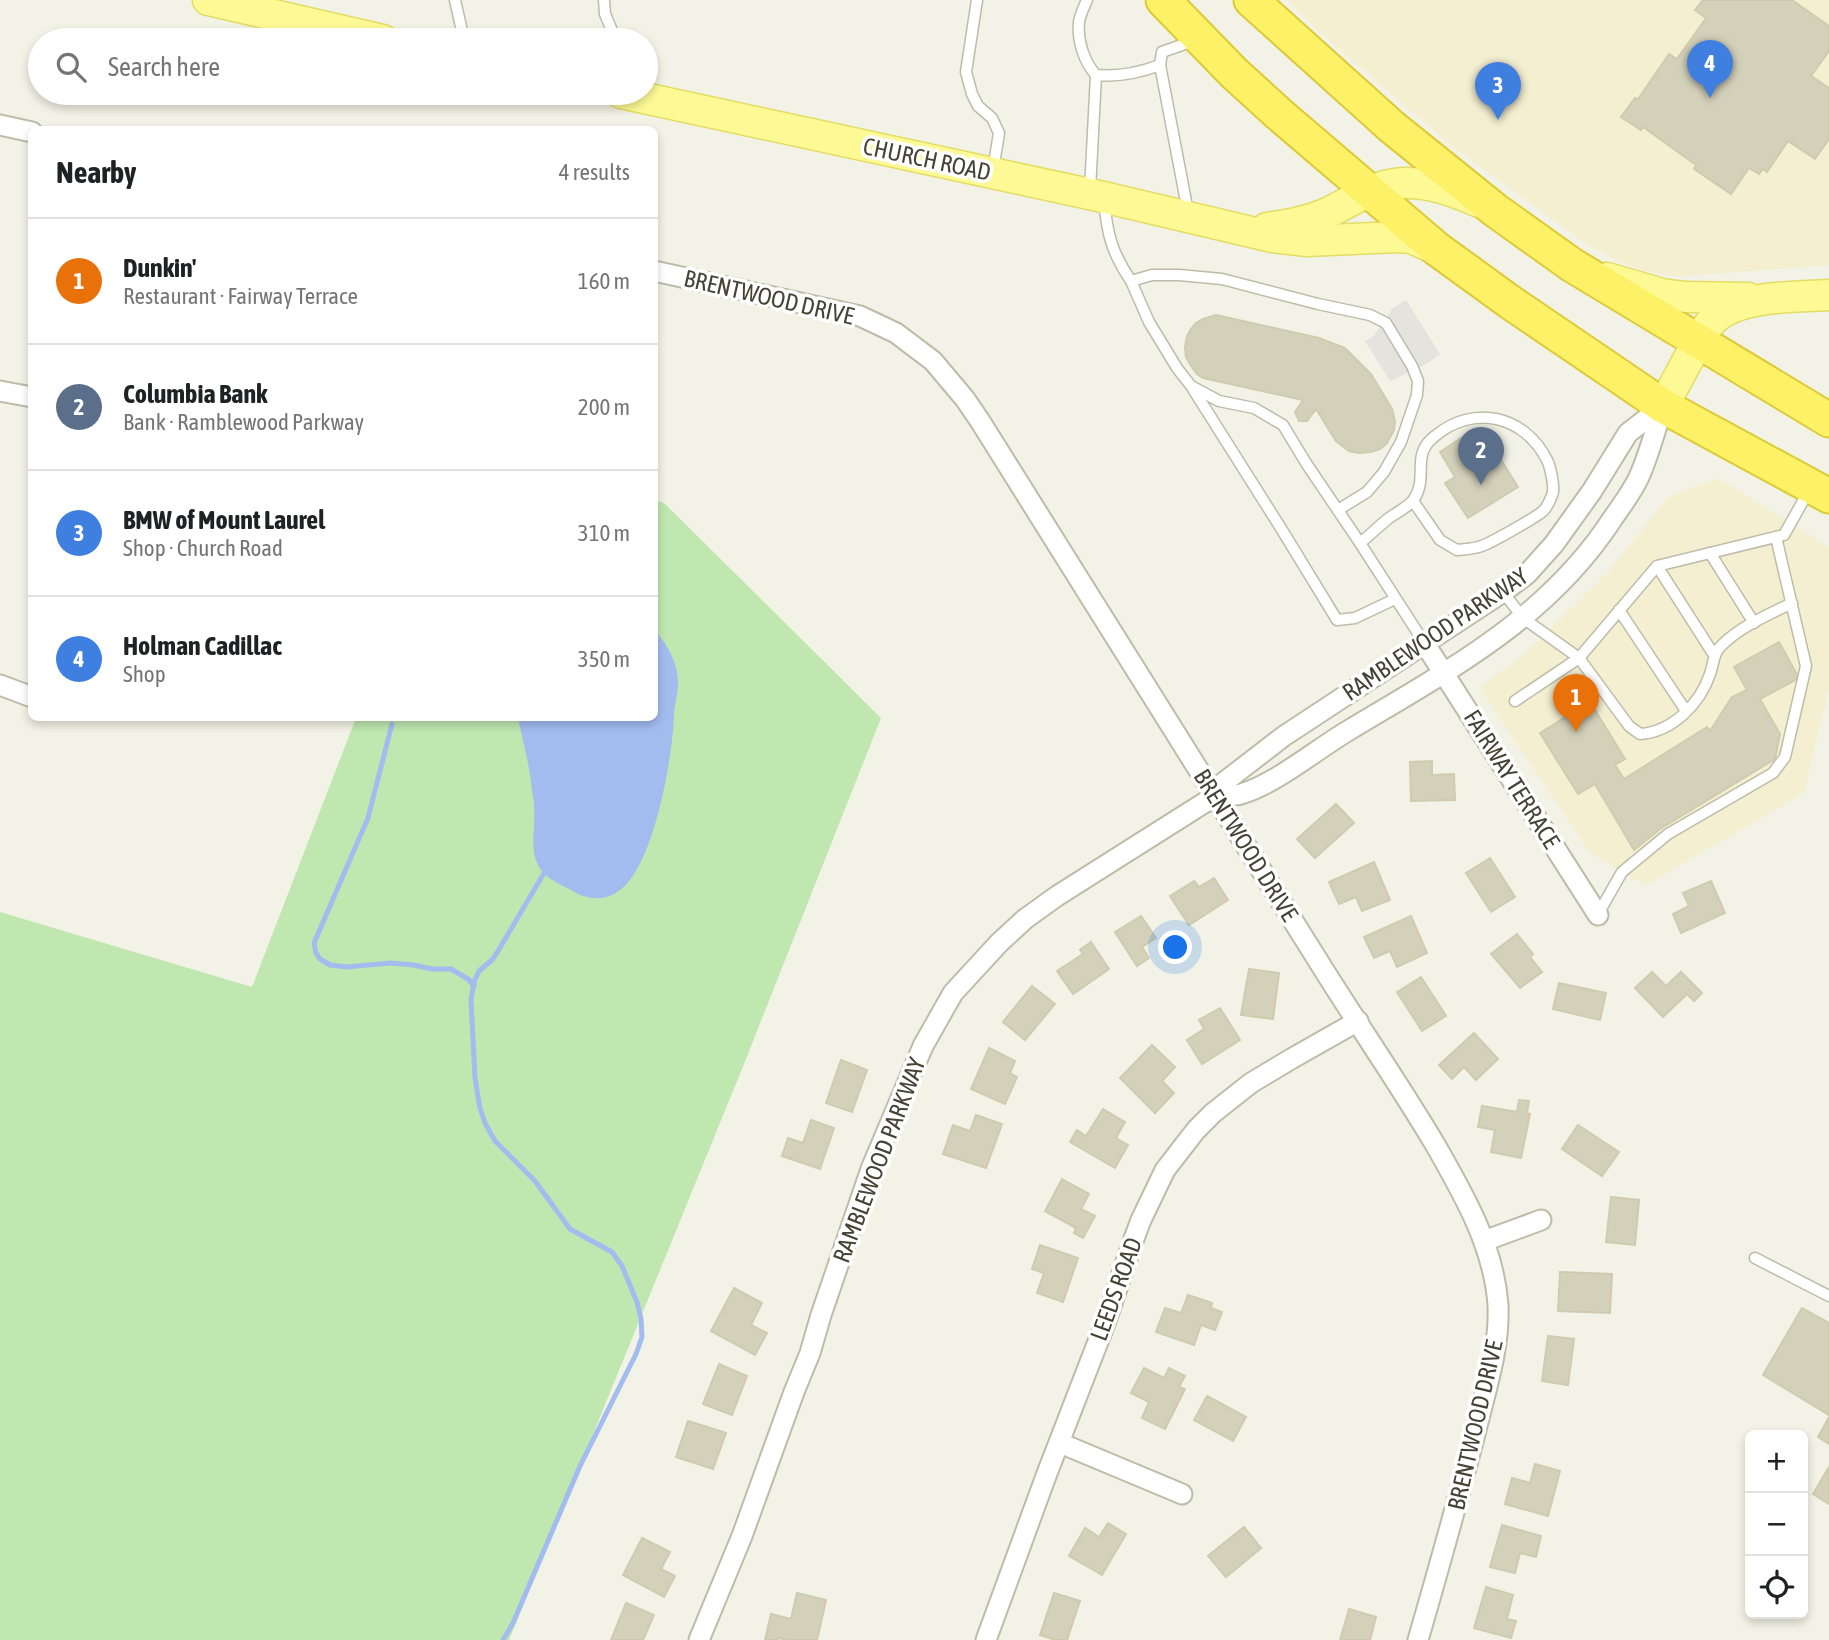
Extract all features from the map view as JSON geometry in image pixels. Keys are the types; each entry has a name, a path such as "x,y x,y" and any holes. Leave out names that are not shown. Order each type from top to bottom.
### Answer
{"highway":[{"path":"1163,0 1234,73 1279,114 1437,249 1663,406 1820,491"},
{"path":"1251,0 1392,127 1495,210 1572,265 1829,420"}],"main road":[{"path":"208,0 330,28"},
{"name":"CHURCH ROAD","path":"658,100 1096,195 1272,237 1307,241 1397,237 1411,239 1437,249"},
{"name":"CHURCH ROAD","path":"1231,228 1267,228 1306,220 1381,187 1413,183 1449,190 1495,210"},
{"path":"1572,265 1662,294 1685,297 1776,298 1829,295"},
{"path":"1663,406 1698,341 1713,320 1752,303 1776,298"}],"street":[{"path":"0,125 28,131"},
{"name":"BRENTWOOD DRIVE","path":"658,272 860,316 896,332 933,360 965,398 980,421 1408,1099 1457,1183 1484,1241 1494,1273 1498,1306 1497,1333 1493,1362 1450,1533 1418,1640"},
{"path":"0,391 28,396"},
{"name":"RAMBLEWOOD PARKWAY","path":"699,1640 810,1353 871,1169 923,1046 953,993 1026,919 1057,896 1215,796 1223,783 1263,751 1527,574 1554,544 1628,433 1663,406"},
{"name":"RAMBLEWOOD PARKWAY","path":"1215,796 1240,794 1262,785 1445,673 1523,618 1564,580 1605,531 1639,478 1663,406"},
{"name":"FAIRWAY TERRACE","path":"1425,644 1598,915"},
{"path":"0,685 28,695"},
{"name":"LEEDS ROAD","path":"986,1640 1111,1308 1136,1232 1165,1170 1196,1130 1251,1083 1357,1021"},
{"path":"1484,1241 1541,1220"},
{"path":"1060,1443 1182,1494"}],"lane":[{"path":"455,0 461,28"},
{"path":"604,0 605,14 611,28"},
{"path":"977,0 966,72 978,106 992,118 999,133 992,173"},
{"path":"1087,0 1079,21 1081,44 1096,75 1096,195 1111,245 1149,322 1337,620 1355,618 1395,598"},
{"path":"1189,218 1160,65 1163,52 1200,38"},
{"path":"1096,75 1142,72 1160,65"},
{"path":"1131,281 1152,275 1222,279 1370,315 1386,323 1412,366 1418,381 1417,395 1401,442 1384,472 1367,492 1338,510"},
{"path":"1191,386 1219,401 1254,408 1283,425 1425,644"},
{"path":"1360,543 1413,501 1422,483 1420,463 1425,447 1435,436 1462,420 1482,417 1505,421 1523,429 1540,447 1550,466 1553,491 1544,510 1482,546 1457,550 1440,540 1413,501"},
{"path":"1515,701 1578,658 1657,566 1784,536 1820,491"},
{"path":"1598,915 1622,872 1668,834 1773,773 1785,757 1806,666 1776,537"},
{"path":"1710,553 1754,623"},
{"path":"1657,566 1714,655"},
{"path":"1503,592 1523,618 1578,658 1629,726 1640,734 1653,733 1666,727 1686,711 1704,689 1713,667 1714,655 1720,646 1740,630 1792,603"},
{"path":"1619,610 1686,711"},
{"path":"1755,1258 1829,1296"}],"shaded area":[{"path":"1287,0 1829,0 1829,265 1676,277 1640,270 1618,261 1589,246 1449,144 1315,28"},
{"path":"1406,300 1440,354 1428,363 1390,381 1365,341 1374,336 1392,309"},
{"path":"1718,478 1829,547 1829,689 1804,793 1646,885 1591,854 1479,688 1522,656 1606,574 1668,497"}],"green space":[{"path":"658,501 664,503 881,718 742,1069 509,1640 0,1640 0,912 252,987 355,721 658,721"}],"water":[{"path":"658,635 670,653 678,681 670,756 652,835 632,877 620,890 602,898 589,898 552,880 538,865 534,849 534,811 528,763 519,721 658,721"}],"building":[{"path":"1703,0 1792,0 1829,26 1829,51 1811,76 1829,88 1829,139 1815,159 1788,141 1767,172 1763,169 1759,174 1749,168 1731,194 1694,169 1696,165 1643,127 1641,130 1621,117 1635,98 1638,99 1669,54 1677,59 1706,18 1695,10"},
{"path":"1216,315 1319,338 1345,348 1371,374 1392,409 1394,430 1387,443 1371,452 1349,451 1336,441 1316,409 1307,421 1299,421 1295,412 1303,400 1203,378 1197,374 1186,357 1187,336 1196,323"},
{"path":"1463,437 1479,463 1496,452 1518,487 1468,518 1445,483 1455,477 1440,452"},
{"path":"1779,642 1799,678 1760,699 1780,734 1775,759 1660,829 1634,850 1595,784 1578,794 1540,733 1590,702 1625,759 1615,765 1624,779 1707,727 1710,731 1732,697 1747,690 1734,667"},
{"path":"1432,761 1432,775 1454,774 1455,800 1411,801 1410,762"},
{"path":"1336,804 1354,823 1315,858 1297,839"},
{"path":"1490,858 1515,897 1491,912 1466,873"},
{"path":"1374,862 1390,900 1362,911 1356,897 1339,904 1329,882"},
{"path":"1214,878 1228,900 1189,925 1170,896 1194,881 1199,887"},
{"path":"1711,881 1725,913 1681,933 1673,914 1689,906 1683,893"},
{"path":"1141,916 1156,938 1142,947 1149,958 1137,966 1115,932"},
{"path":"1411,916 1427,953 1397,967 1390,951 1374,958 1364,937"},
{"path":"1517,934 1533,954 1530,957 1542,972 1520,988 1491,954"},
{"path":"1091,942 1109,969 1073,994 1057,971 1083,954 1080,950"},
{"path":"1249,969 1279,973 1273,1019 1241,1015"},
{"path":"1652,972 1666,986 1681,972 1702,993 1694,1001 1687,994 1663,1017 1635,988"},
{"path":"1421,977 1446,1016 1422,1031 1397,992"},
{"path":"1559,983 1606,993 1600,1020 1553,1009"},
{"path":"1032,986 1055,1004 1025,1040 1003,1022"},
{"path":"1220,1008 1240,1040 1202,1064 1187,1040 1204,1029 1199,1020"},
{"path":"1474,1033 1498,1059 1476,1080 1464,1067 1452,1079 1439,1065"},
{"path":"1152,1045 1175,1067 1162,1081 1174,1093 1155,1113 1120,1078"},
{"path":"989,1048 1015,1061 1010,1073 1017,1077 1005,1104 971,1089"},
{"path":"841,1060 867,1070 852,1112 826,1103"},
{"path":"1519,1100 1529,1101 1527,1113 1530,1114 1521,1158 1491,1152 1495,1130 1478,1127 1482,1106 1517,1112"},
{"path":"1103,1109 1125,1122 1116,1138 1128,1145 1115,1168 1070,1142 1077,1130 1086,1136"},
{"path":"976,1115 1002,1124 986,1168 943,1154 953,1125 970,1131"},
{"path":"811,1120 834,1128 820,1169 782,1156 788,1138 803,1143"},
{"path":"1578,1125 1619,1152 1602,1176 1562,1149"},
{"path":"1062,1179 1089,1194 1081,1209 1095,1216 1083,1238 1074,1233 1076,1228 1045,1211"},
{"path":"1611,1197 1639,1200 1635,1245 1606,1242"},
{"path":"1040,1245 1078,1258 1063,1302 1037,1293 1044,1273 1032,1269"},
{"path":"1560,1272 1612,1274 1610,1313 1558,1311"},
{"path":"734,1288 762,1303 751,1325 767,1333 755,1355 711,1331"},
{"path":"1188,1295 1212,1303 1211,1308 1222,1312 1215,1330 1201,1325 1194,1345 1156,1332 1165,1308 1181,1313"},
{"path":"1802,1308 1829,1323 1829,1415 1763,1375"},
{"path":"1548,1336 1574,1339 1568,1385 1542,1381"},
{"path":"719,1364 747,1376 732,1415 703,1404"},
{"path":"1144,1368 1164,1378 1169,1368 1185,1376 1179,1387 1185,1389 1165,1429 1142,1418 1149,1402 1131,1393"},
{"path":"1207,1396 1246,1417 1233,1441 1194,1420"},
{"path":"1829,1417 1829,1444 1818,1437"},
{"path":"688,1421 726,1433 713,1469 676,1457"},
{"path":"1535,1464 1560,1471 1548,1516 1505,1504 1512,1478 1530,1483"},
{"path":"1829,1467 1829,1504 1813,1494"},
{"path":"1108,1523 1126,1534 1102,1575 1069,1556 1085,1528 1099,1537"},
{"path":"1502,1525 1541,1536 1536,1557 1520,1553 1515,1573 1490,1567"},
{"path":"1244,1527 1261,1548 1226,1577 1208,1556"},
{"path":"642,1538 670,1552 661,1569 675,1576 664,1597 623,1575"},
{"path":"1486,1587 1513,1595 1507,1619 1516,1621 1511,1638 1474,1628"},
{"path":"797,1593 826,1600 817,1640 765,1640 771,1614 791,1619"},
{"path":"1054,1593 1080,1601 1067,1640 1040,1635"},
{"path":"626,1603 654,1615 643,1640 611,1640"},
{"path":"1349,1609 1376,1617 1370,1640 1340,1640"}],"waterway":[{"path":"392,724 368,818 314,943 316,953 330,965 347,967 390,963 451,969 474,986"},
{"path":"503,1640 513,1623 580,1466 642,1337 637,1302 622,1266 612,1252 570,1229 535,1181 495,1141 480,1108 475,1078 471,1000 474,982 479,971 493,959 547,868"}],"place":[{"name":"Holman Cadillac","path":"1710,98"},
{"name":"BMW of Mount Laurel","path":"1498,120"},
{"name":"Columbia Bank","path":"1481,485"},
{"name":"Dunkin'","path":"1576,732"}]}
